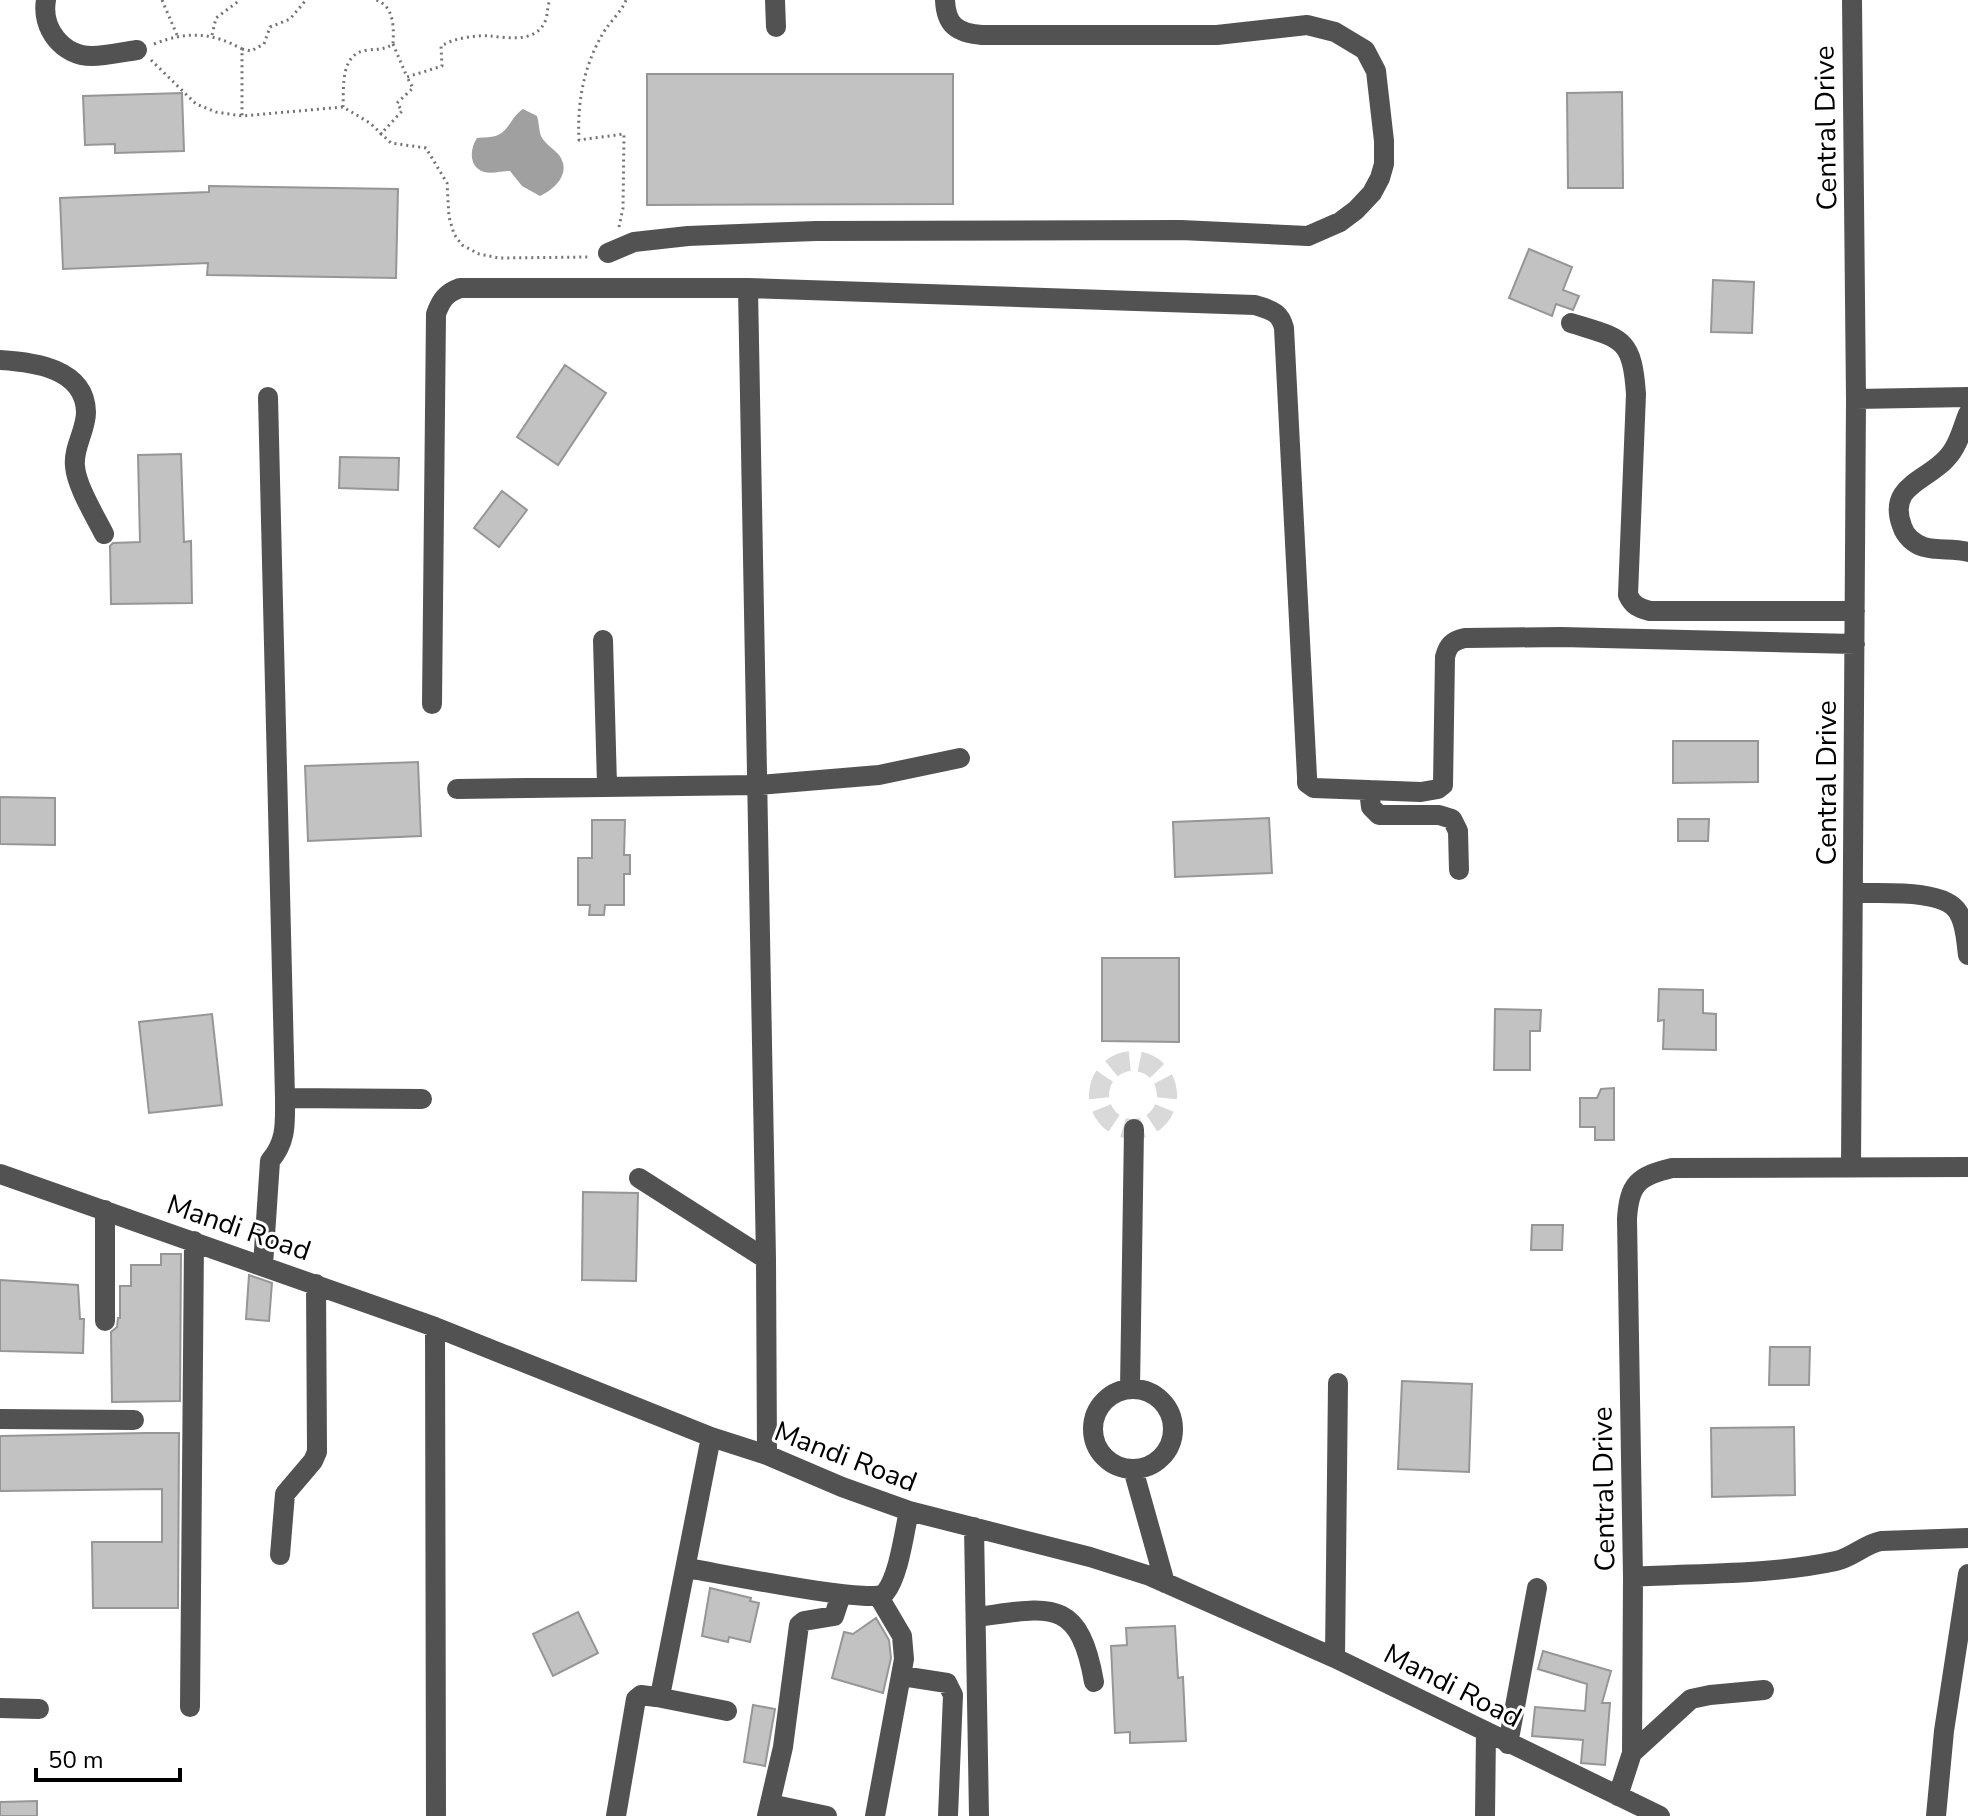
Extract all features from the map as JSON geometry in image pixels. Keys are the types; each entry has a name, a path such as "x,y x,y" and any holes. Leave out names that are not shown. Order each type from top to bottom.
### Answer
{"street":[{"path":"46,0 45,14 50,33 74,52 90,56 137,50"},
{"path":"775,0 776,27"},
{"path":"608,253 634,242 688,236 816,231 1181,230 1308,236 1331,227 1356,210 1372,193 1380,178 1384,164 1384,141 1376,71 1365,50 1335,32 1307,25 1217,35 982,35 953,27 947,20 945,0"},
{"name":"Central Drive","path":"1618,1796 1632,1753 1628,1204 1638,1181 1646,1175 1672,1168 1851,1167 1856,399 1852,0"},
{"path":"432,704 436,314 441,300 449,292 460,288 748,288 1255,305 1275,311 1282,317 1284,328 1307,783 1314,788 1430,791 1443,785 1445,657 1448,646 1465,638 1561,637 1855,644"},
{"path":"748,288 767,1455"},
{"path":"1571,323 1614,337 1628,348 1634,367 1636,394 1628,584 1631,603 1650,611 1855,611"},
{"path":"0,360 36,363 52,368 80,390 86,410 74,458 75,471 104,534"},
{"path":"263,1265 270,1161 281,1149 285,1137 268,397"},
{"path":"1856,399 1968,397"},
{"path":"1968,414 1957,443 1946,460 1907,488 1898,513 1903,530 1913,542 1925,547 1968,552"},
{"path":"603,640 607,785"},
{"path":"457,789 758,785 879,775 960,758"},
{"path":"1369,790 1371,807 1379,815 1439,815 1452,819 1458,831 1459,870"},
{"path":"1854,893 1918,895 1951,903 1964,928 1968,955"},
{"path":"285,1098 422,1099"},
{"path":"1130,1389 1134,1129"},
{"path":"1851,1167 1968,1167"},
{"name":"Mandi Road","path":"0,1174 435,1327 711,1437 767,1455 909,1511 1090,1557 1165,1583 1335,1658 1660,1816"},
{"path":"639,1178 766,1259"},
{"path":"105,1210 105,1321"},
{"path":"190,1707 194,1241"},
{"path":"280,1555 285,1494 317,1452 316,1284"},
{"path":"435,1327 436,1816"},
{"path":"1335,1658 1338,1383"},
{"path":"1130,1389 1155,1395 1165,1404 1173,1428 1172,1441 1157,1461 1145,1468 1133,1469 1110,1462 1101,1453 1093,1430 1100,1407 1108,1398 1130,1389"},
{"path":"0,1419 134,1420"},
{"path":"657,1697 661,1691 687,1568 711,1437"},
{"path":"1133,1469 1165,1583"},
{"path":"687,1568 841,1595 879,1597 886,1592 894,1576 909,1511"},
{"path":"974,1527 979,1816"},
{"path":"1633,1577 1781,1568 1842,1559 1881,1541 1968,1538"},
{"path":"1936,1816 1944,1731 1968,1574"},
{"path":"1508,1744 1537,1588"},
{"path":"827,1816 768,1810 783,1747 799,1625 804,1621 834,1616 838,1613 841,1595"},
{"path":"875,1816 904,1659 902,1636 879,1597"},
{"path":"976,1617 1038,1609 1057,1613 1068,1620 1085,1640 1094,1682"},
{"path":"902,1676 947,1683 951,1687 948,1816"},
{"path":"1632,1753 1691,1699 1764,1690"},
{"path":"616,1816 636,1699 641,1695 657,1697 727,1711"},
{"path":"0,1708 39,1709"},
{"path":"1485,1816 1486,1732"}],"path":[{"path":"162,0 177,35"},
{"path":"212,35 216,18 240,0"},
{"path":"137,50 177,35 212,35 251,51 264,44 270,27 290,19 306,0"},
{"path":"376,0 384,3 391,15 393,44 413,88 397,103 402,111 380,135"},
{"path":"407,77 442,66 441,46 451,40 478,37 519,39 537,31 546,20 550,0"},
{"path":"137,50 164,71 196,104 216,112 242,116 343,107 370,123 391,143 426,148 447,183 449,217 454,234 462,245 479,254 499,258 599,257 608,253 616,242 623,208 624,134 579,140 577,112 580,93 596,48 626,0"},
{"path":"343,107 345,72 352,55 393,44"},
{"path":"242,49 242,116"}],"shaded area":[{"path":"523,109 537,116 542,139 563,162 560,180 540,196 522,186 510,171 490,173 479,170 472,157 477,138 502,133"}],"building":[{"path":"647,74 953,74 953,204 647,205"},
{"path":"1622,92 1623,188 1568,188 1567,93"},
{"path":"182,93 184,151 115,153 115,144 85,145 83,96"},
{"path":"209,186 398,189 396,278 207,275 208,263 63,269 60,198 209,192"},
{"path":"1529,249 1572,267 1563,290 1579,296 1573,310 1556,304 1552,316 1509,298"},
{"path":"1713,280 1754,282 1752,333 1711,332"},
{"path":"565,365 606,393 558,465 517,437"},
{"path":"181,454 184,542 191,541 192,603 111,604 110,546 113,543 140,542 138,455"},
{"path":"340,457 399,458 398,490 339,488"},
{"path":"502,491 527,510 499,547 474,528"},
{"path":"1673,741 1758,741 1758,782 1673,783"},
{"path":"418,762 421,836 308,841 305,766"},
{"path":"0,797 55,798 55,845 0,844"},
{"path":"1269,818 1272,873 1175,877 1173,822"},
{"path":"1678,819 1709,819 1708,841 1678,841"},
{"path":"592,820 625,820 624,855 630,855 630,874 624,874 624,905 605,905 604,915 589,915 590,905 578,905 578,858 592,858"},
{"path":"1102,958 1179,958 1179,1042 1102,1041"},
{"path":"1659,989 1703,990 1703,1013 1716,1014 1716,1050 1663,1049 1664,1020 1658,1021"},
{"path":"1495,1009 1541,1010 1540,1031 1530,1031 1530,1070 1494,1070"},
{"path":"212,1014 222,1105 149,1113 139,1022"},
{"path":"1614,1088 1614,1140 1595,1140 1595,1127 1580,1127 1580,1098 1597,1098 1601,1089"},
{"path":"583,1192 638,1193 636,1281 582,1280"},
{"path":"1532,1225 1563,1225 1562,1250 1531,1250"},
{"path":"161,1254 181,1254 180,1401 112,1402 111,1332 120,1318 120,1286 131,1286 131,1265 161,1265"},
{"path":"249,1275 272,1283 269,1321 246,1319"},
{"path":"0,1280 78,1285 80,1319 84,1319 83,1353 0,1351"},
{"path":"1770,1347 1810,1347 1809,1385 1769,1385"},
{"path":"1402,1381 1472,1384 1469,1472 1398,1469"},
{"path":"1794,1427 1795,1495 1712,1497 1711,1428"},
{"path":"179,1433 178,1608 93,1608 92,1542 162,1542 162,1489 0,1491 0,1436"},
{"path":"710,1588 751,1598 750,1601 759,1603 750,1642 729,1637 728,1642 702,1636"},
{"path":"578,1612 598,1653 553,1676 533,1634"},
{"path":"876,1618 889,1640 891,1658 883,1693 832,1678 844,1632 853,1634"},
{"path":"1175,1626 1178,1678 1183,1677 1186,1741 1130,1743 1130,1732 1115,1733 1111,1646 1127,1645 1126,1628"},
{"path":"1543,1651 1611,1671 1602,1703 1610,1703 1605,1765 1581,1763 1583,1740 1532,1736 1535,1707 1585,1711 1587,1684 1538,1669"},
{"path":"753,1705 775,1709 765,1766 744,1762"},
{"path":"37,1801 37,1816 0,1816 0,1802"}],"tunnel":[{"path":"1133,1061 1157,1071 1167,1095 1157,1119 1133,1129 1109,1119 1099,1095 1109,1071 1133,1061"}]}
